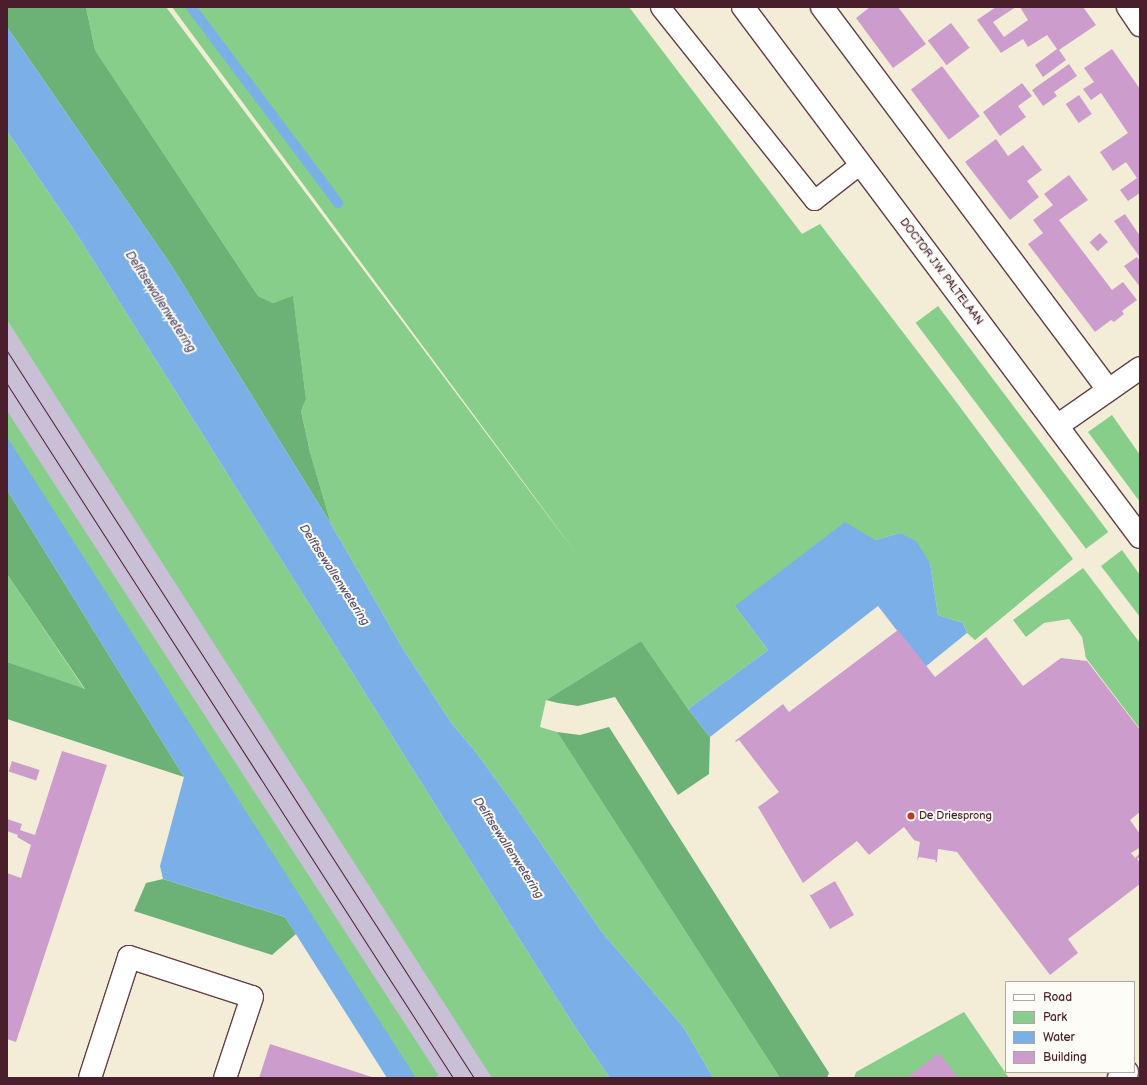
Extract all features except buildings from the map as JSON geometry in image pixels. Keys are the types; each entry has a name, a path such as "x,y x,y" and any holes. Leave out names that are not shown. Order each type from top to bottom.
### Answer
{"street":[{"name":"DOCTOR J.W. PALTELAAN","path":"742,7 1140,537"},
{"path":"822,7 1108,390"},
{"path":"1128,7 1140,25"},
{"path":"1057,426 1140,368"},
{"path":"90,1078 129,957 252,997 225,1078"}],"lane":[{"path":"660,7 814,200 860,164"}],"shaded area":[{"path":"7,320 497,1075 492,1078 391,1078 7,487"}],"green space":[{"path":"7,7 86,7 95,50 258,296 273,303 293,296 306,399 301,411 310,452 331,524 171,265 7,27"},
{"path":"86,7 166,7 579,557 172,7 629,7 802,234 820,224 951,395 1073,559 975,640 967,633 963,623 938,615 930,563 900,533 875,540 735,606 768,650 688,709 641,641 546,700 540,727 557,732 780,1078 713,1078 684,1028 601,931 516,807 475,751 452,724 403,649 331,524 310,452 301,411 306,399 293,297 273,303 258,296 95,50"},
{"path":"7,131 78,236 573,1024 610,1078 492,1078 7,320"},
{"path":"938,306 1108,532 1086,549 916,323"},
{"path":"7,411 438,1075 434,1078 409,1078 7,459"},
{"path":"1112,415 1140,455 1140,502 1088,432"},
{"path":"7,490 184,777 7,719 7,662 85,689 7,574"},
{"path":"1122,550 1140,575 1140,617 1101,566"},
{"path":"1083,568 1140,643 1140,729 1086,658 1082,637 1069,619 1044,623 1026,637 1013,620"},
{"path":"7,574 85,690 7,662"},
{"path":"641,641 688,709 710,737 709,774 678,795 615,697 578,706 546,700"},
{"path":"609,727 829,1073 827,1078 780,1078 557,732 580,735"},
{"path":"163,879 285,917 296,934 272,955 134,911 146,883"},
{"path":"964,1012 1009,1078 854,1078 856,1072"}],"water":[{"name":"Delftsewallenwetering","path":"7,27 171,265 331,524 403,649 452,724 475,751 516,807 601,931 684,1028 713,1078 610,1078 573,1024 78,236 7,131"},
{"path":"7,437 416,1078 387,1078 285,917 163,879 160,866 184,777 7,490"},
{"path":"845,522 875,540 900,533 916,541 930,563 938,615 963,623 967,633 925,667 878,606 710,737 688,709 768,650 735,606"}],"waterway":[{"path":"191,7 338,203"}],"tram line":[{"path":"7,351 474,1078"},
{"path":"7,384 453,1078"}],"place":[{"name":"De Driesprong","path":"911,816"}]}
